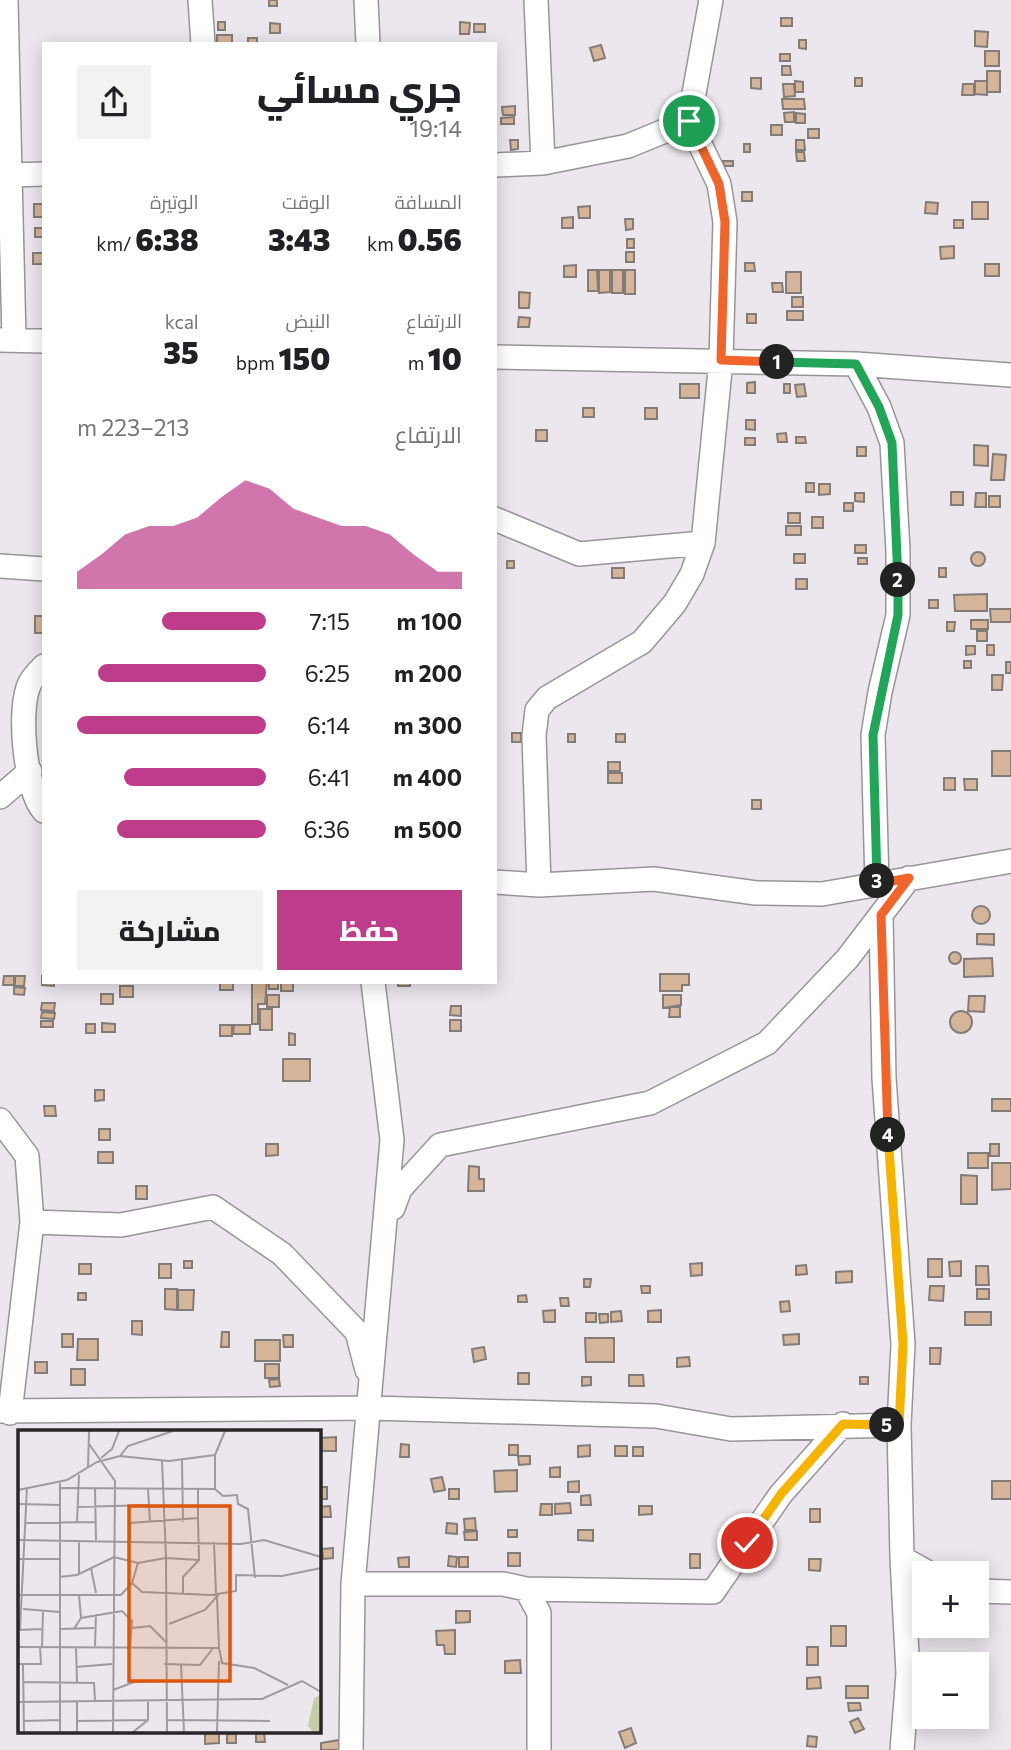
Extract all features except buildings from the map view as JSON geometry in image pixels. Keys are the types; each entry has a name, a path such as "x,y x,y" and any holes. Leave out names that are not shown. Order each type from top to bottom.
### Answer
{"street":[{"path":"6,0 10,174 7,340 42,341"},
{"path":"200,0 203,42"},
{"path":"366,0 368,42"},
{"path":"536,0 543,163"},
{"path":"538,885 534,736 537,710 547,698 642,642 676,603 692,574 703,543 721,360 725,222 719,184 689,121 711,0"},
{"path":"497,166 543,163 628,146 689,121"},
{"path":"10,174 42,174"},
{"path":"497,357 856,364 1011,375"},
{"path":"856,364 879,407 892,443 898,551 898,615 873,735 877,884"},
{"path":"497,520 579,554 703,543"},
{"path":"0,566 42,569"},
{"path":"42,669 29,685 23,734 36,802 42,809"},
{"path":"0,797 30,771"},
{"path":"497,882 538,885 654,879 756,893 822,894 1011,861"},
{"path":"385,1227 400,1189 440,1145 650,1103 767,1043 848,959 909,878"},
{"path":"881,915 884,1077 903,1344 899,1425 908,1674 902,1750"},
{"path":"351,1750 353,1584 392,1140 373,984"},
{"path":"0,1120 27,1156 32,1222 5,1412 371,1397 656,1416 731,1429 790,1429 843,1424 899,1425"},
{"path":"32,1222 121,1225 213,1207 282,1254 357,1332 371,1397"},
{"path":"353,1584 503,1584 526,1589 713,1592 781,1494 843,1424"},
{"path":"902,1558 912,1564"},
{"path":"526,1589 539,1613 539,1750"},
{"path":"989,1591 1011,1592"}],"route":[{"path":"689,121 719,184 725,222 721,360 856,364 887,424 892,443 898,551 898,615 873,735 877,884 909,878 881,915 884,1077 903,1344 899,1425 843,1424 781,1494 747,1543"}]}
